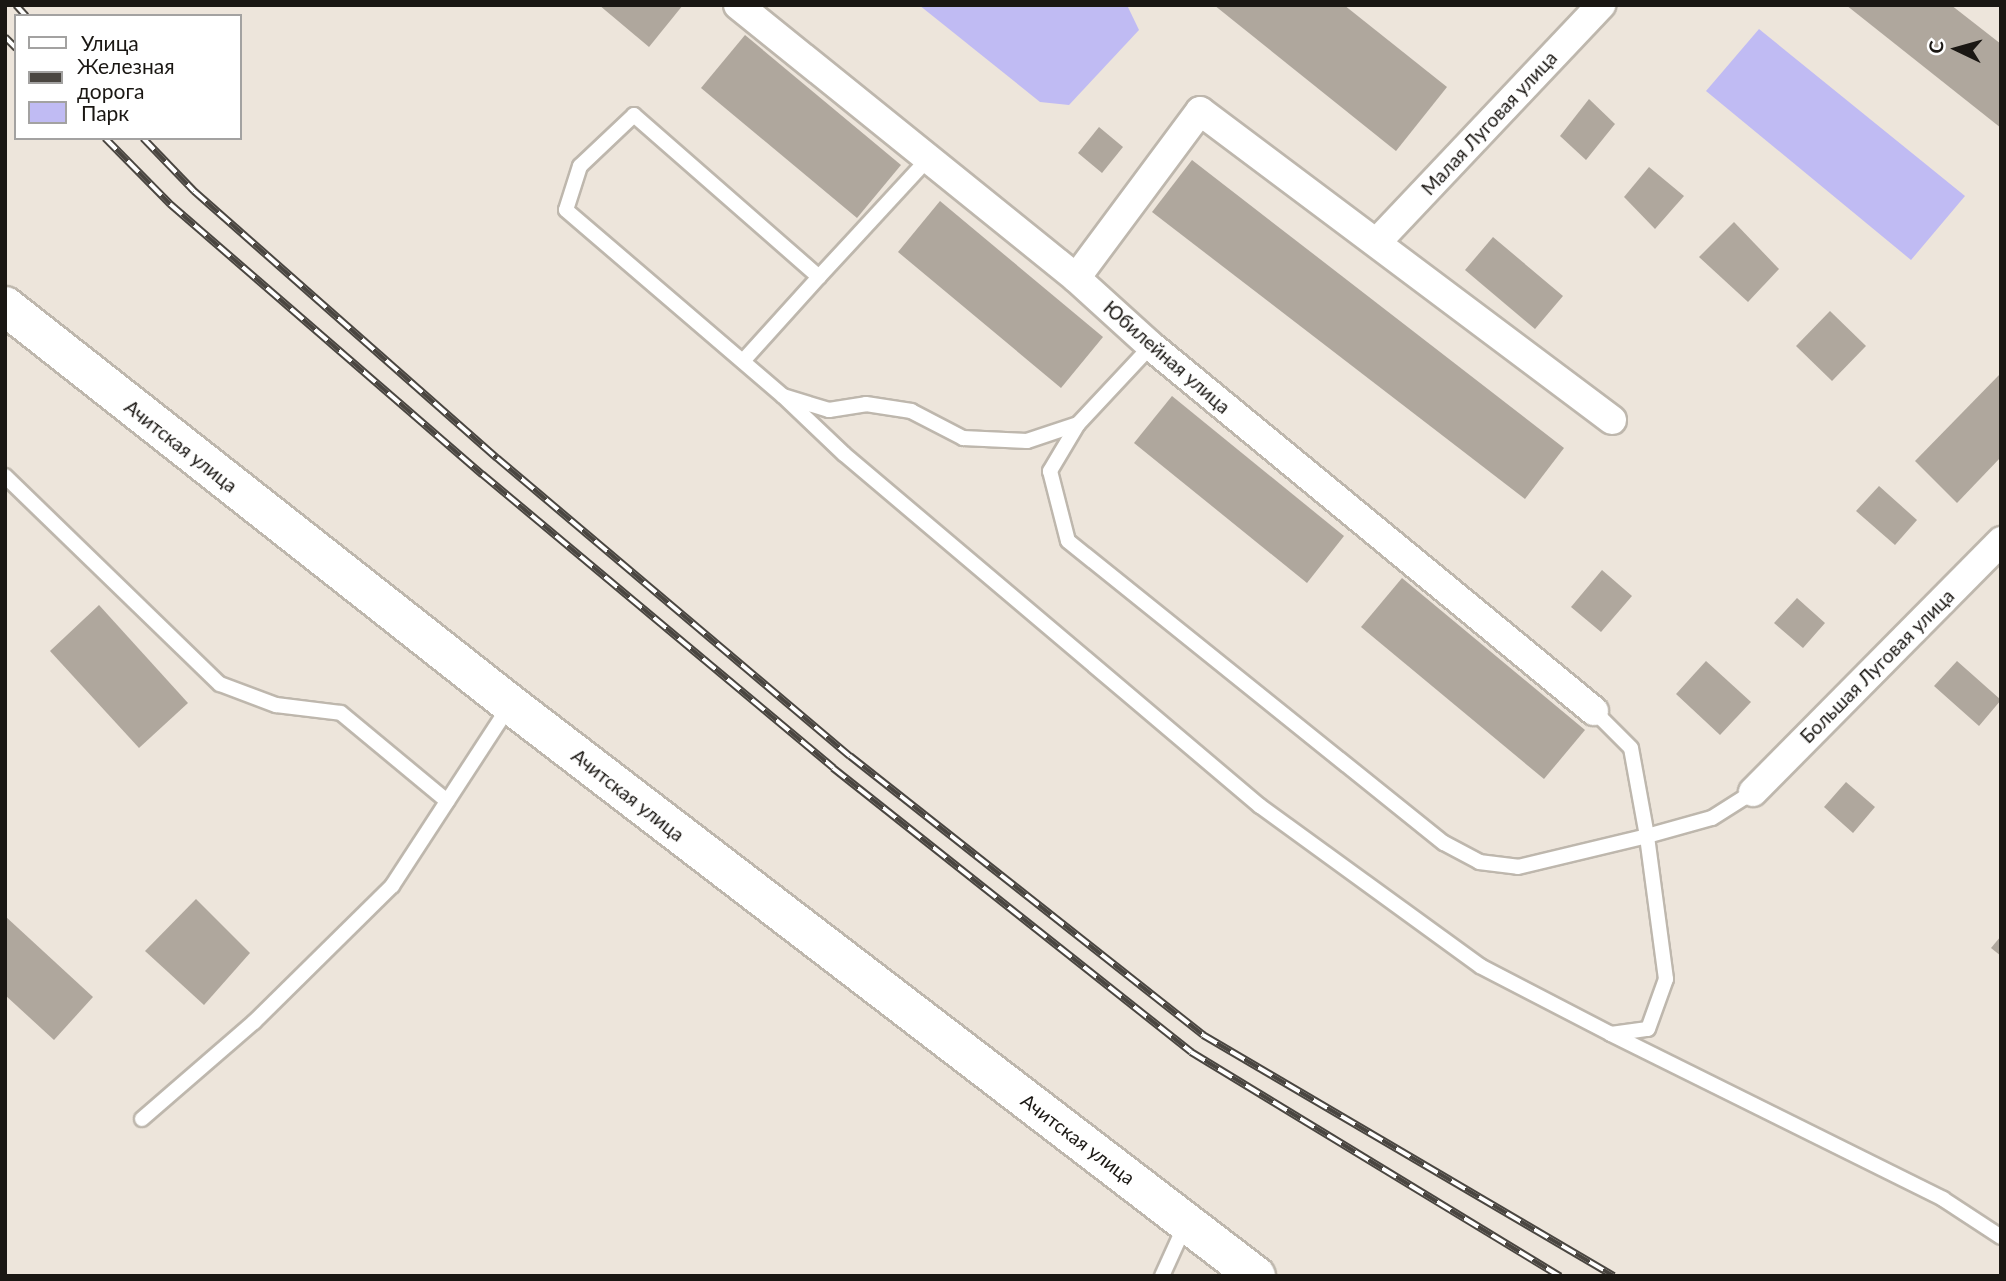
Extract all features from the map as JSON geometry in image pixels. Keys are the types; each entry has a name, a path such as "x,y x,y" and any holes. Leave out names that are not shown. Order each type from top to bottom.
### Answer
{"main road":[{"name":"Ачитская улица","path":"12,317 510,704 1256,1276"}],"street":[{"name":"Юбилейная улица","path":"738,5 926,160 1076,278 1151,346 1594,712"},
{"name":"Малая Луговая улица","path":"1378,241 1600,5"},
{"path":"1076,278 1200,111 1378,241 1612,420"},
{"name":"Большая Луговая улица","path":"1753,792 2001,541"}],"lane":[{"path":"819,277 634,115 604,140 580,166 566,210 783,396 844,454 1260,806 1480,966 1943,1199 2001,1237"},
{"path":"743,361 926,160"},
{"path":"1151,346 1078,424 1050,471 1068,541 1444,843 1479,862 1518,867 1712,818 1753,792"},
{"path":"783,396 829,410 866,404 911,411 963,438 1027,441 1078,424"},
{"path":"5,476 220,684 276,705 341,713 447,801"},
{"path":"142,1119 254,1022 392,886 510,704"},
{"path":"1594,712 1632,748 1666,979 1648,1028 1611,1034"},
{"path":"1162,1276 1186,1223"}],"green space":[{"path":"919,5 1127,5 1139,30 1069,105 1040,102"},
{"path":"1759,29 1965,196 1911,260 1706,91"}],"building":[{"path":"599,5 683,5 649,47"},
{"path":"1214,5 1344,5 1447,87 1396,151"},
{"path":"1846,5 1951,5 2001,44 2001,128"},
{"path":"745,35 901,165 857,218 701,88"},
{"path":"1589,99 1615,124 1586,160 1560,136"},
{"path":"1099,127 1123,147 1102,173 1078,153"},
{"path":"1192,160 1564,448 1525,499 1152,212"},
{"path":"1649,167 1684,196 1655,229 1624,197"},
{"path":"940,201 1103,337 1061,388 898,252"},
{"path":"1734,222 1779,269 1748,302 1699,257"},
{"path":"1493,237 1563,296 1535,329 1465,270"},
{"path":"1830,311 1866,346 1832,381 1796,346"},
{"path":"2001,373 2001,457 1957,503 1915,461"},
{"path":"1172,396 1344,536 1307,583 1134,443"},
{"path":"1879,486 1917,520 1895,545 1856,511"},
{"path":"1602,570 1632,596 1601,632 1571,607"},
{"path":"1402,578 1585,730 1544,779 1361,627"},
{"path":"1797,598 1825,623 1803,648 1774,623"},
{"path":"99,605 188,703 139,748 50,651"},
{"path":"1706,661 1751,702 1720,735 1676,694"},
{"path":"1957,661 2001,700 1979,726 1934,686"},
{"path":"1846,782 1875,807 1853,833 1824,807"},
{"path":"196,899 250,953 204,1005 145,951"},
{"path":"5,916 93,997 54,1040 5,995"},
{"path":"2001,936 2001,956 1991,948"}],"railway":[{"path":"16,5 24,14"},
{"path":"5,37 14,46"},
{"path":"107,140 170,204 482,474 833,768 1191,1052 1560,1276"},
{"path":"145,140 194,191 497,458 850,756 1203,1035 1613,1276"}]}
